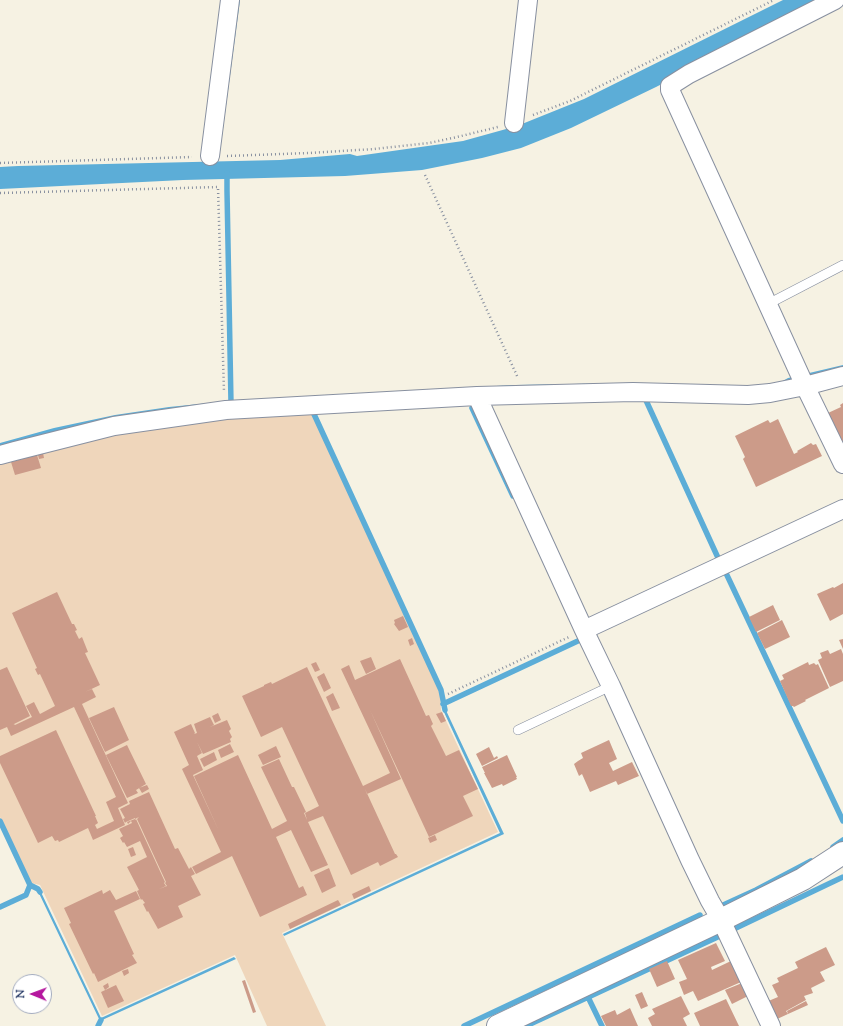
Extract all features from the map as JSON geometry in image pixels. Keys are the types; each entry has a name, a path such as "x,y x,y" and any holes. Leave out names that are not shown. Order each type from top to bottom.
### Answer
{"street":[{"path":"210,156 230,0"},
{"path":"514,123 528,0"},
{"path":"835,0 689,74 670,86 768,304 843,464"},
{"path":"0,455 114,426 226,410 477,396 633,392 748,395 770,393 803,380 843,376"},
{"path":"477,396 690,860 710,902 721,920 771,1026"},
{"path":"584,630 843,508"},
{"path":"498,1026 721,920 803,879 843,853"}],"lane":[{"path":"768,304 843,265"},
{"path":"518,730 611,686"}],"path":[{"path":"0,163 309,153 382,148 429,143 457,138 514,123 570,101 774,0"},
{"path":"425,175 520,382"},
{"path":"0,193 218,187 224,399"},
{"path":"448,694 584,630"}],"shaded area":[{"path":"310,410 440,691 441,710 498,832 282,933 326,1026 267,1026 235,955 102,1016 40,885 31,883 0,817 0,460 124,428"}],"water":[{"path":"236,0 240,0 220,151 217,150"},
{"path":"783,0 826,0 656,87 571,128 521,148 482,158 422,170 345,176 183,180 0,189 0,167 280,160 350,154 357,156 463,141 517,126 584,99"},
{"path":"843,365 843,370 782,386 759,386 781,382 788,378"},
{"path":"632,383 746,387 422,393 0,447 0,443 54,428 115,415 169,407 240,400 515,385"},
{"path":"443,704 504,834 284,936 283,934 500,833 443,710"},
{"path":"36,887 39,888 101,1018 234,957 236,959 100,1021"}],"building":[{"path":"843,403 843,445 828,413 841,407 840,405"},
{"path":"778,419 794,454 811,443 813,445 816,444 822,456 756,487 743,459 745,457 735,436 768,420 770,423"},
{"path":"43,453 44,458 39,459 38,455"},
{"path":"37,455 41,468 15,475 11,462"},
{"path":"843,583 843,614 830,621 817,594"},
{"path":"57,592 72,624 74,624 77,630 75,631 79,639 82,637 88,652 85,653 100,685 85,692 92,689 96,697 82,704 128,803 118,808 125,825 93,840 88,828 59,842 58,840 55,841 52,836 38,843 0,763 0,756 56,730 96,816 98,823 95,825 97,829 114,821 106,802 116,797 74,707 11,736 7,727 0,730 0,670 7,667 30,716 14,724 15,725 32,717 26,706 34,702 40,714 55,706 40,674 38,675 35,669 37,668 12,613"},
{"path":"773,605 780,620 756,632 749,617"},
{"path":"403,616 408,627 399,631 394,624 394,620"},
{"path":"782,620 790,637 765,649 757,633"},
{"path":"412,638 414,644 410,646 408,640"},
{"path":"843,639 843,649 839,640"},
{"path":"841,649 843,654 843,681 830,687 818,660 822,658 820,653 828,650 830,654"},
{"path":"371,657 376,669 366,674 360,661"},
{"path":"400,659 426,716 429,715 433,724 431,726 446,756 459,750 478,789 463,796 473,816 429,837 370,710 401,779 367,794 395,854 398,857 380,866 378,862 351,875 323,816 308,822 328,865 311,872 291,830 276,837 299,888 303,886 307,895 260,917 232,856 196,874 192,867 221,852 182,769 189,765 174,732 191,724 195,733 194,734 197,733 194,724 210,717 214,725 210,727 227,720 231,729 229,731 232,737 230,739 231,742 203,754 197,742 202,753 197,756 203,770 193,775 219,831 194,776 238,755 272,829 287,821 261,767 279,759 306,812 304,813 307,820 305,813 319,806 282,727 261,737 242,696 271,682 272,684 307,667 363,786 390,773 341,669 349,665 355,680"},
{"path":"316,662 320,670 315,672 311,664"},
{"path":"808,662 809,665 814,663 816,665 818,664 829,688 794,707 791,706 780,681 784,679 782,675"},
{"path":"324,673 331,688 324,692 317,677"},
{"path":"333,693 340,708 332,711 326,697"},
{"path":"114,707 129,740 105,752 89,718"},
{"path":"442,712 446,721 441,723 436,714"},
{"path":"218,713 221,720 215,723 212,716"},
{"path":"609,740 617,759 609,763 613,771 632,762 639,776 618,785 616,781 590,792 582,774 579,776 574,764 583,758 581,753"},
{"path":"230,744 234,752 221,758 218,750"},
{"path":"127,745 146,784 136,790 138,793 127,798 106,755"},
{"path":"276,746 281,757 263,765 258,755"},
{"path":"489,747 494,758 497,756 498,758 482,766 476,754"},
{"path":"214,752 217,760 204,767 200,759"},
{"path":"507,755 517,779 503,786 502,784 492,788 482,767"},
{"path":"147,785 149,789 142,793 139,788"},
{"path":"149,792 175,849 178,848 189,869 191,867 195,874 191,876 201,895 178,906 183,917 158,929 143,904 145,903 142,899 141,900 137,891 139,890 127,867 147,857 140,841 127,847 120,838 123,836 119,829 132,823 131,821 128,824 127,822 135,818 126,822 125,823 123,819 125,818 120,809 130,804 129,801","holes":["139,817 137,819 167,886 159,889 166,886 164,883 165,882 135,819"]},
{"path":"435,835 437,840 430,843 428,838"},
{"path":"133,847 136,855 131,857 128,849"},
{"path":"329,868 336,886 322,893 314,875"},
{"path":"369,886 371,891 354,899 352,894"},
{"path":"102,890 103,894 110,890 116,900 136,891 140,899 114,911 134,954 132,955 137,963 98,982 69,924 71,923 64,908"},
{"path":"338,900 341,905 290,929 288,924"},
{"path":"716,943 725,961 711,967 712,970 731,961 741,982 698,1001 693,991 684,995 679,982 687,979 678,960"},
{"path":"826,947 835,965 820,972 825,981 811,988 813,993 804,996 806,1000 786,1011 788,1014 775,1020 766,1002 778,997 772,985 779,982 777,978 798,968 795,962"},
{"path":"667,961 675,979 657,987 649,969"},
{"path":"128,969 129,973 124,976 122,971"},
{"path":"245,980 256,1012 253,1013 242,981"},
{"path":"108,983 109,987 105,990 103,986"},
{"path":"742,983 748,996 732,1004 725,990"},
{"path":"116,985 124,1001 108,1008 101,992"},
{"path":"642,992 648,1006 641,1009 635,995"},
{"path":"681,996 690,1014 683,1018 687,1026 652,1026 648,1018 655,1014 652,1009"},
{"path":"726,999 739,1026 700,1026 694,1013"},
{"path":"806,1001 808,1005 788,1014 787,1011"},
{"path":"630,1008 638,1026 606,1026 601,1016 615,1010 617,1015"}],"waterway":[{"path":"227,173 231,403"},
{"path":"644,396 719,560"},
{"path":"472,408 513,496"},
{"path":"313,412 441,690 445,710"},
{"path":"725,571 843,821"},
{"path":"443,704 580,640"},
{"path":"0,821 30,885"},
{"path":"833,847 843,840"},
{"path":"721,906 756,890 811,861"},
{"path":"736,928 843,877"},
{"path":"0,907 26,895 30,885 38,889 40,892"},
{"path":"464,1026 700,915"},
{"path":"526,1026 722,935 723,939"},
{"path":"588,997 602,1026"},
{"path":"98,1026 101,1020"}]}
